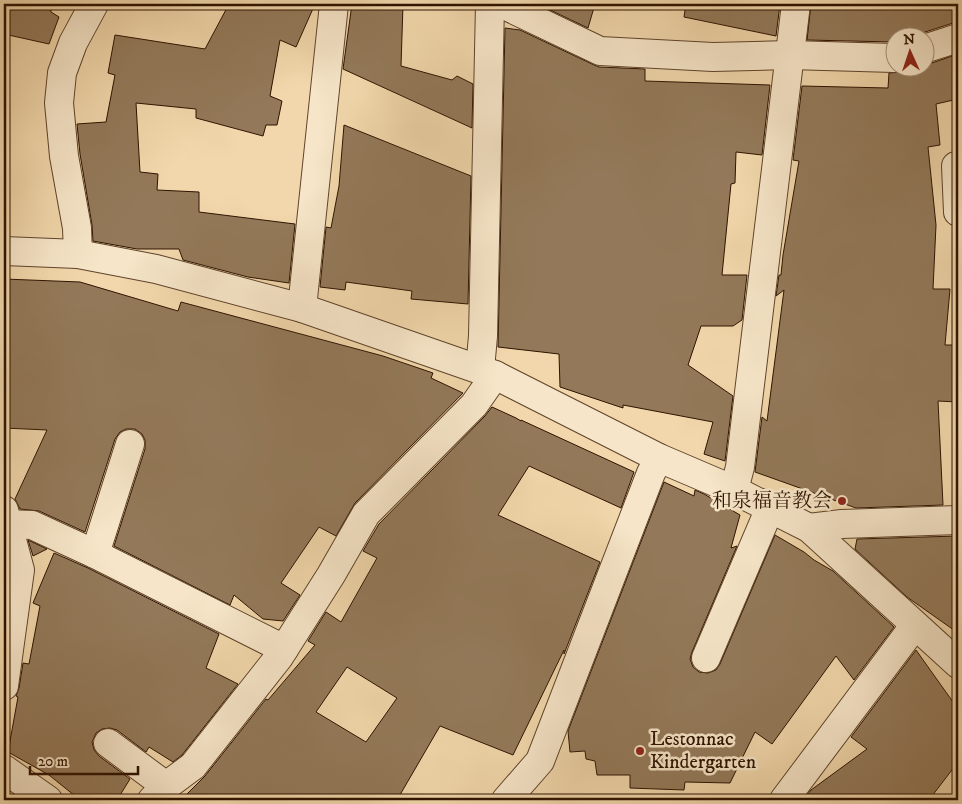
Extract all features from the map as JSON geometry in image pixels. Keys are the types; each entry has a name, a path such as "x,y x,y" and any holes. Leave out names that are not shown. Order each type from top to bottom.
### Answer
{"street":[{"path":"78,254 77,228 64,156 59,103 62,73 73,43 94,4"},
{"path":"302,308 334,4"},
{"path":"108,743 156,797 193,766 279,657 366,514 474,405 488,372 483,327 490,4"},
{"path":"502,4 600,51 713,57 790,55 884,58"},
{"path":"734,490 740,467 796,4"},
{"path":"934,46 958,38"},
{"path":"956,166 958,212"},
{"path":"4,251 78,254 156,269 302,308 488,372 659,458 734,490 809,528 958,664"},
{"path":"95,554 130,444"},
{"path":"506,800 540,761 651,473 659,458"},
{"path":"706,658 770,508"},
{"path":"4,686 20,570 5,520 32,525 95,554 284,649"},
{"path":"809,528 842,524 958,520"},
{"path":"784,800 915,625"},
{"path":"4,769 48,800"}],"building":[{"path":"4,4 50,4 51,12 59,17 49,44 4,34"},
{"path":"229,4 315,4 296,47 280,40 270,96 282,101 277,125 266,125 263,136 196,118 196,109 136,103 140,172 158,174 157,190 199,192 199,212 295,224 289,283 248,277 183,260 179,249 137,249 93,241 77,124 106,122 115,75 108,73 115,35 205,49"},
{"path":"352,4 403,4 401,66 452,80 457,76 473,84 472,128 343,69"},
{"path":"550,4 595,4 588,28 548,9"},
{"path":"686,4 780,4 776,36 684,17"},
{"path":"811,4 958,4 958,23 934,29 884,28 884,42 807,40"},
{"path":"505,28 520,30 599,67 645,69 645,81 770,85 762,155 736,152 735,183 731,184 722,275 747,275 742,320 733,326 701,326 688,365 733,396 725,461 704,454 713,422 623,405 623,408 560,387 559,354 498,347"},
{"path":"958,54 958,99 936,104 940,145 928,147 936,225 933,289 950,289 945,345 958,345 958,402 938,401 943,505 856,508 755,472 762,417 767,421 784,290 776,296 799,161 793,160 802,86 888,88 889,78 934,78 934,62"},
{"path":"344,125 471,176 468,304 411,299 412,291 346,282 345,290 320,287 326,227 331,228 339,186"},
{"path":"4,279 80,282 178,311 181,302 383,356 433,373 431,378 463,393 355,503 336,536 319,527 281,583 300,595 283,621 263,619 234,595 230,605 114,546 145,449 145,440 142,434 135,429 126,429 120,432 115,439 85,532 39,511 20,509 15,499 47,430 4,428"},
{"path":"492,407 634,472 621,508 529,466 498,515 600,562 564,654 564,650 513,755 440,726 397,800 181,800 205,776 266,699 268,700 315,645 308,641 326,612 341,622 377,558 363,551 379,524","holes":["347,667 397,698 366,742 316,712"]},
{"path":"664,482 694,496 695,490 740,515 731,548 737,546 690,659 693,667 699,672 708,673 716,670 720,664 775,535 833,571 894,627 854,680 836,656 772,744 755,732 730,783 685,782 684,790 630,788 630,775 597,775 595,761 586,759 585,751 570,752 568,731"},
{"path":"958,536 958,633 907,597 855,549 857,539"},
{"path":"28,540 47,549 33,556"},
{"path":"54,553 88,568 219,634 206,668 238,684 182,755 173,762 149,747 146,752 117,730 110,728 102,729 96,733 92,742 94,750 99,756 130,779 117,800 80,800 49,775 8,752 23,663 29,664 40,606 33,603"},
{"path":"916,650 958,709 958,762 929,800 803,800 811,790 867,749 851,737"}],"place":[{"name":"和泉福音教会","path":"842,501"},
{"name":"Lestonnac Kindergarten","path":"640,751"}]}
